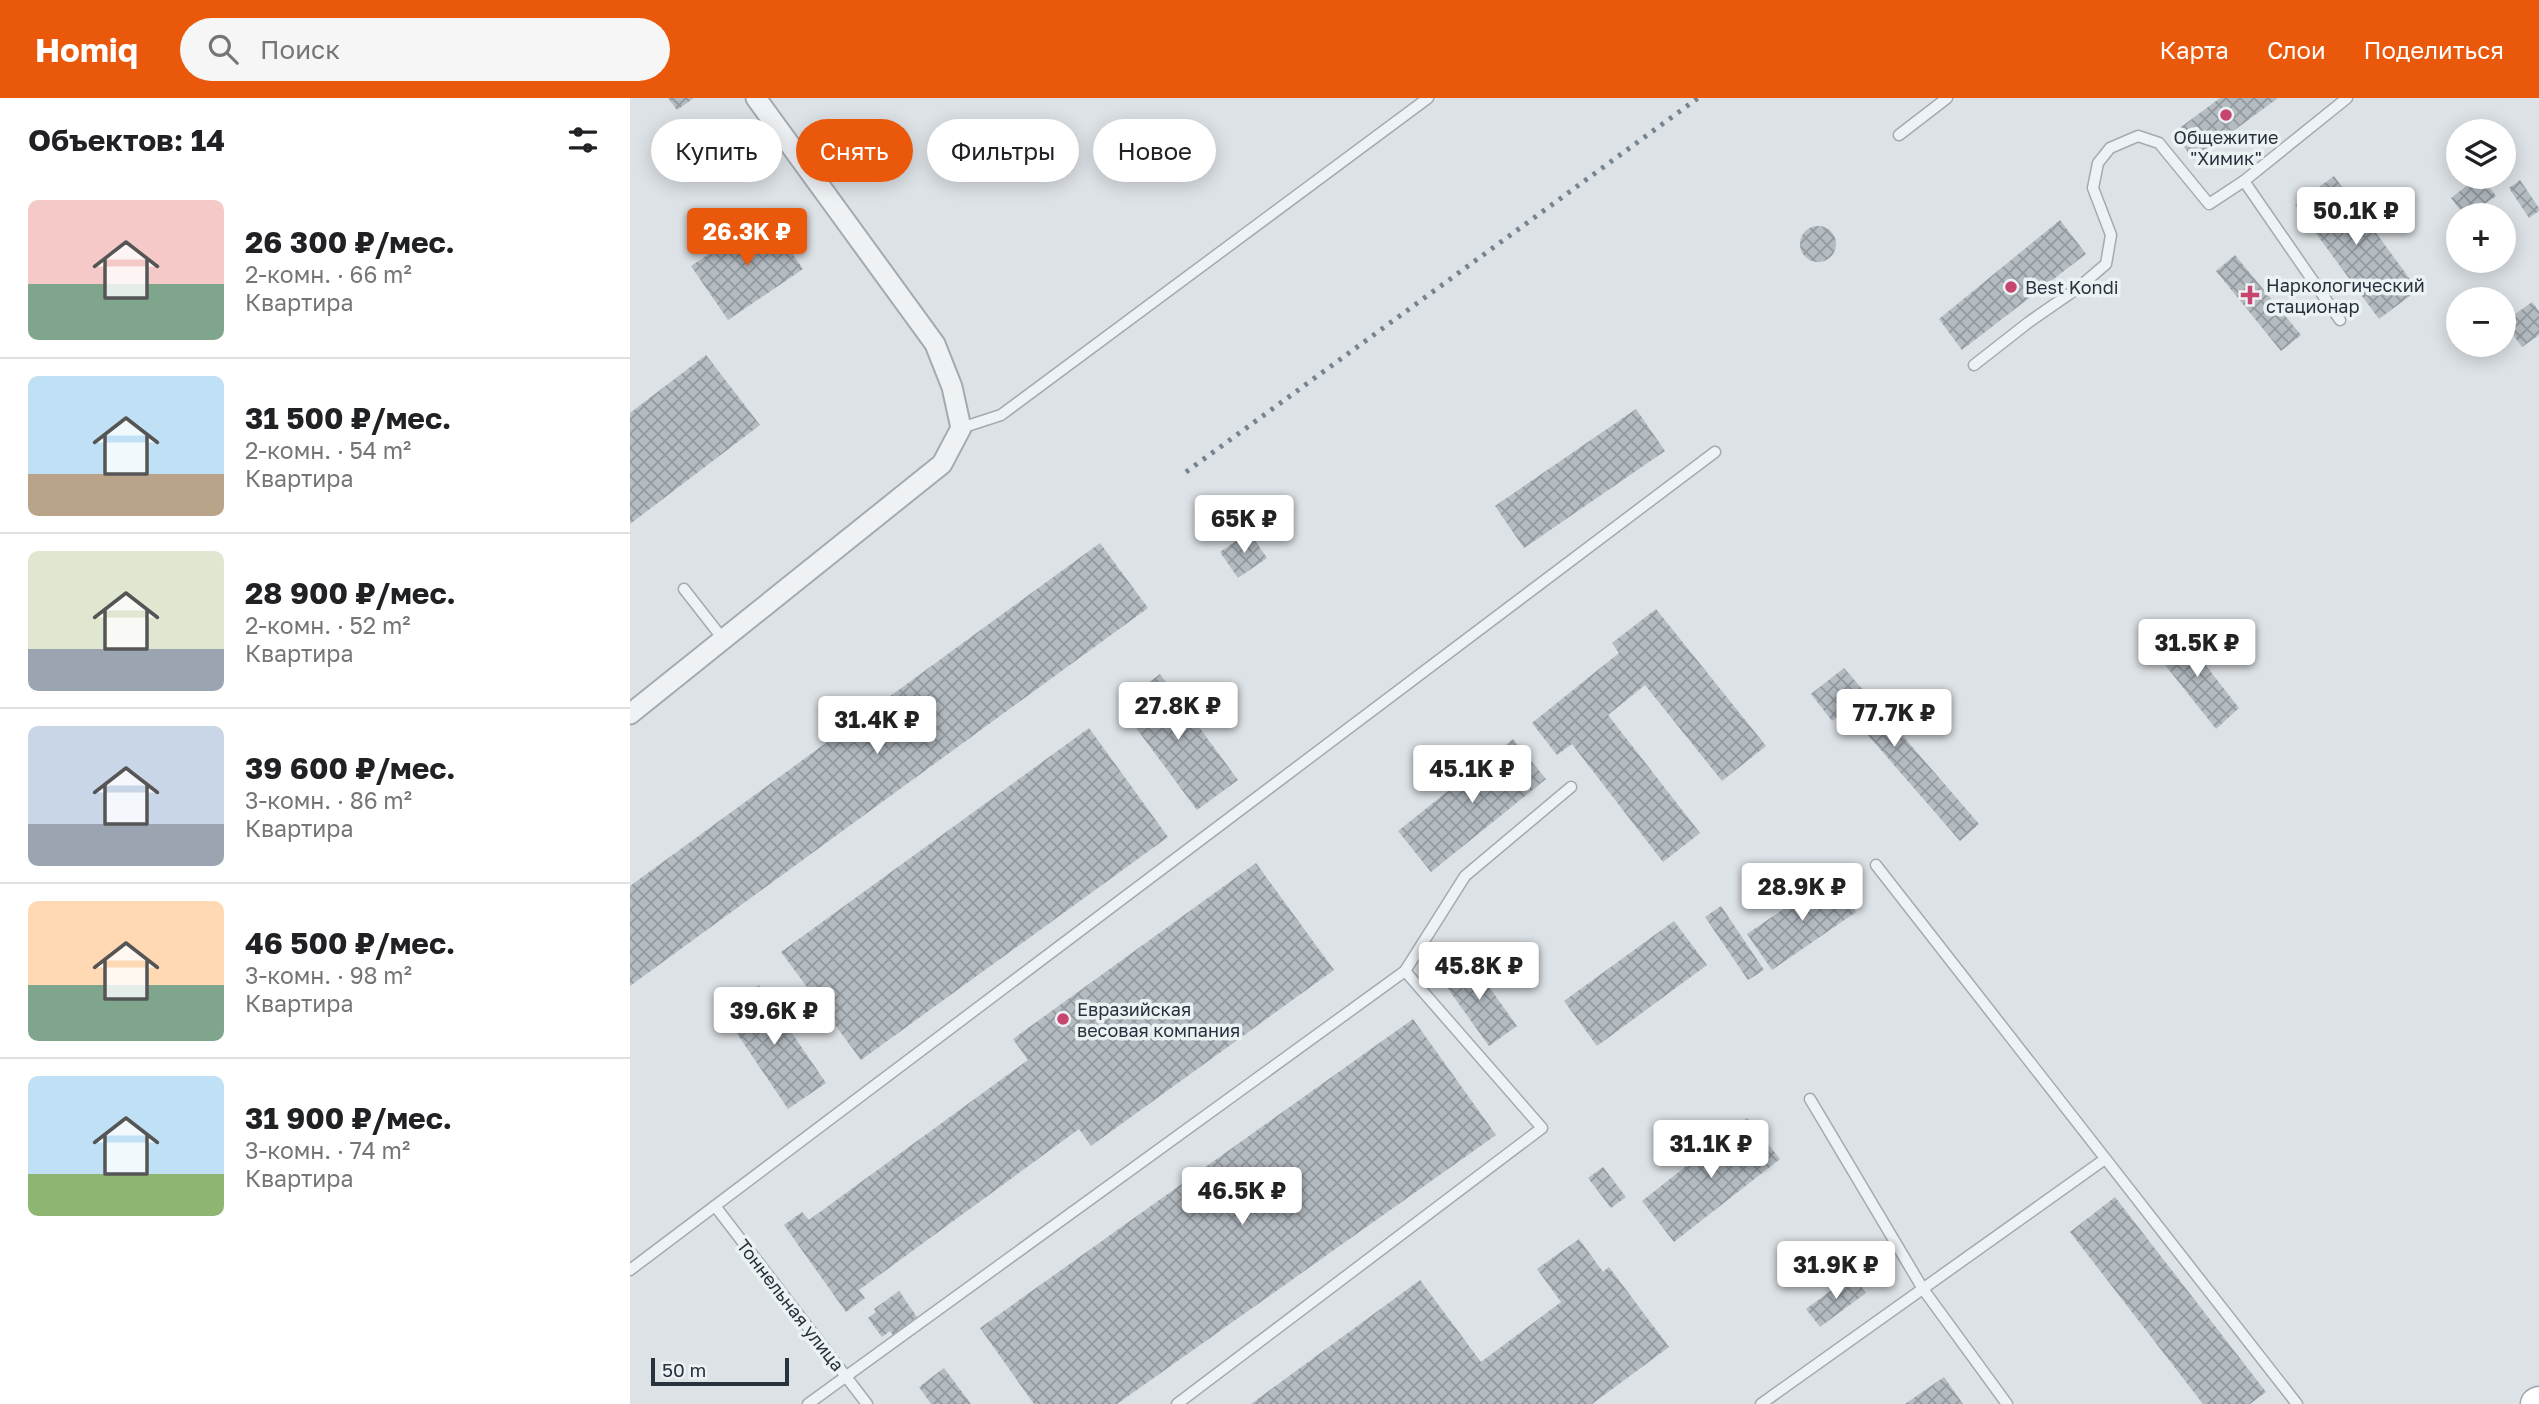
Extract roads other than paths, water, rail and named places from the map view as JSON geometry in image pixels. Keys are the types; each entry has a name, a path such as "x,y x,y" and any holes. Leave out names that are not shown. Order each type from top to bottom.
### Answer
{"street":[{"path":"630,714 942,464 961,428 952,387 935,344 756,98"}],"lane":[{"path":"961,428 1001,415 1428,98"},
{"path":"1899,135 1947,98"},
{"path":"1973,365 2078,288 2106,264 2111,235 2093,188 2098,163 2110,148 2138,136 2159,143 2209,204 2244,181 2347,98"},
{"path":"2244,181 2340,320"},
{"path":"630,1270 1715,452"},
{"path":"684,589 723,639"},
{"path":"808,1404 1405,971 1465,876 1571,787"},
{"path":"1876,865 2297,1404"},
{"path":"1177,1404 1542,1128 1405,971"},
{"path":"1810,1098 1923,1289 2007,1404"},
{"path":"1761,1404 2105,1159"},
{"name":"Тоннельная улица","path":"715,1206 867,1404"}],"railway":[{"path":"1186,472 1698,98"}],"place":[{"name":"Общежитие \"Химик\"","path":"2226,115"},
{"name":"Best Kondi","path":"2011,287"},
{"name":"Наркологический стационар","path":"2250,295"},
{"name":"Евразийская весовая компания","path":"1063,1019"}]}
